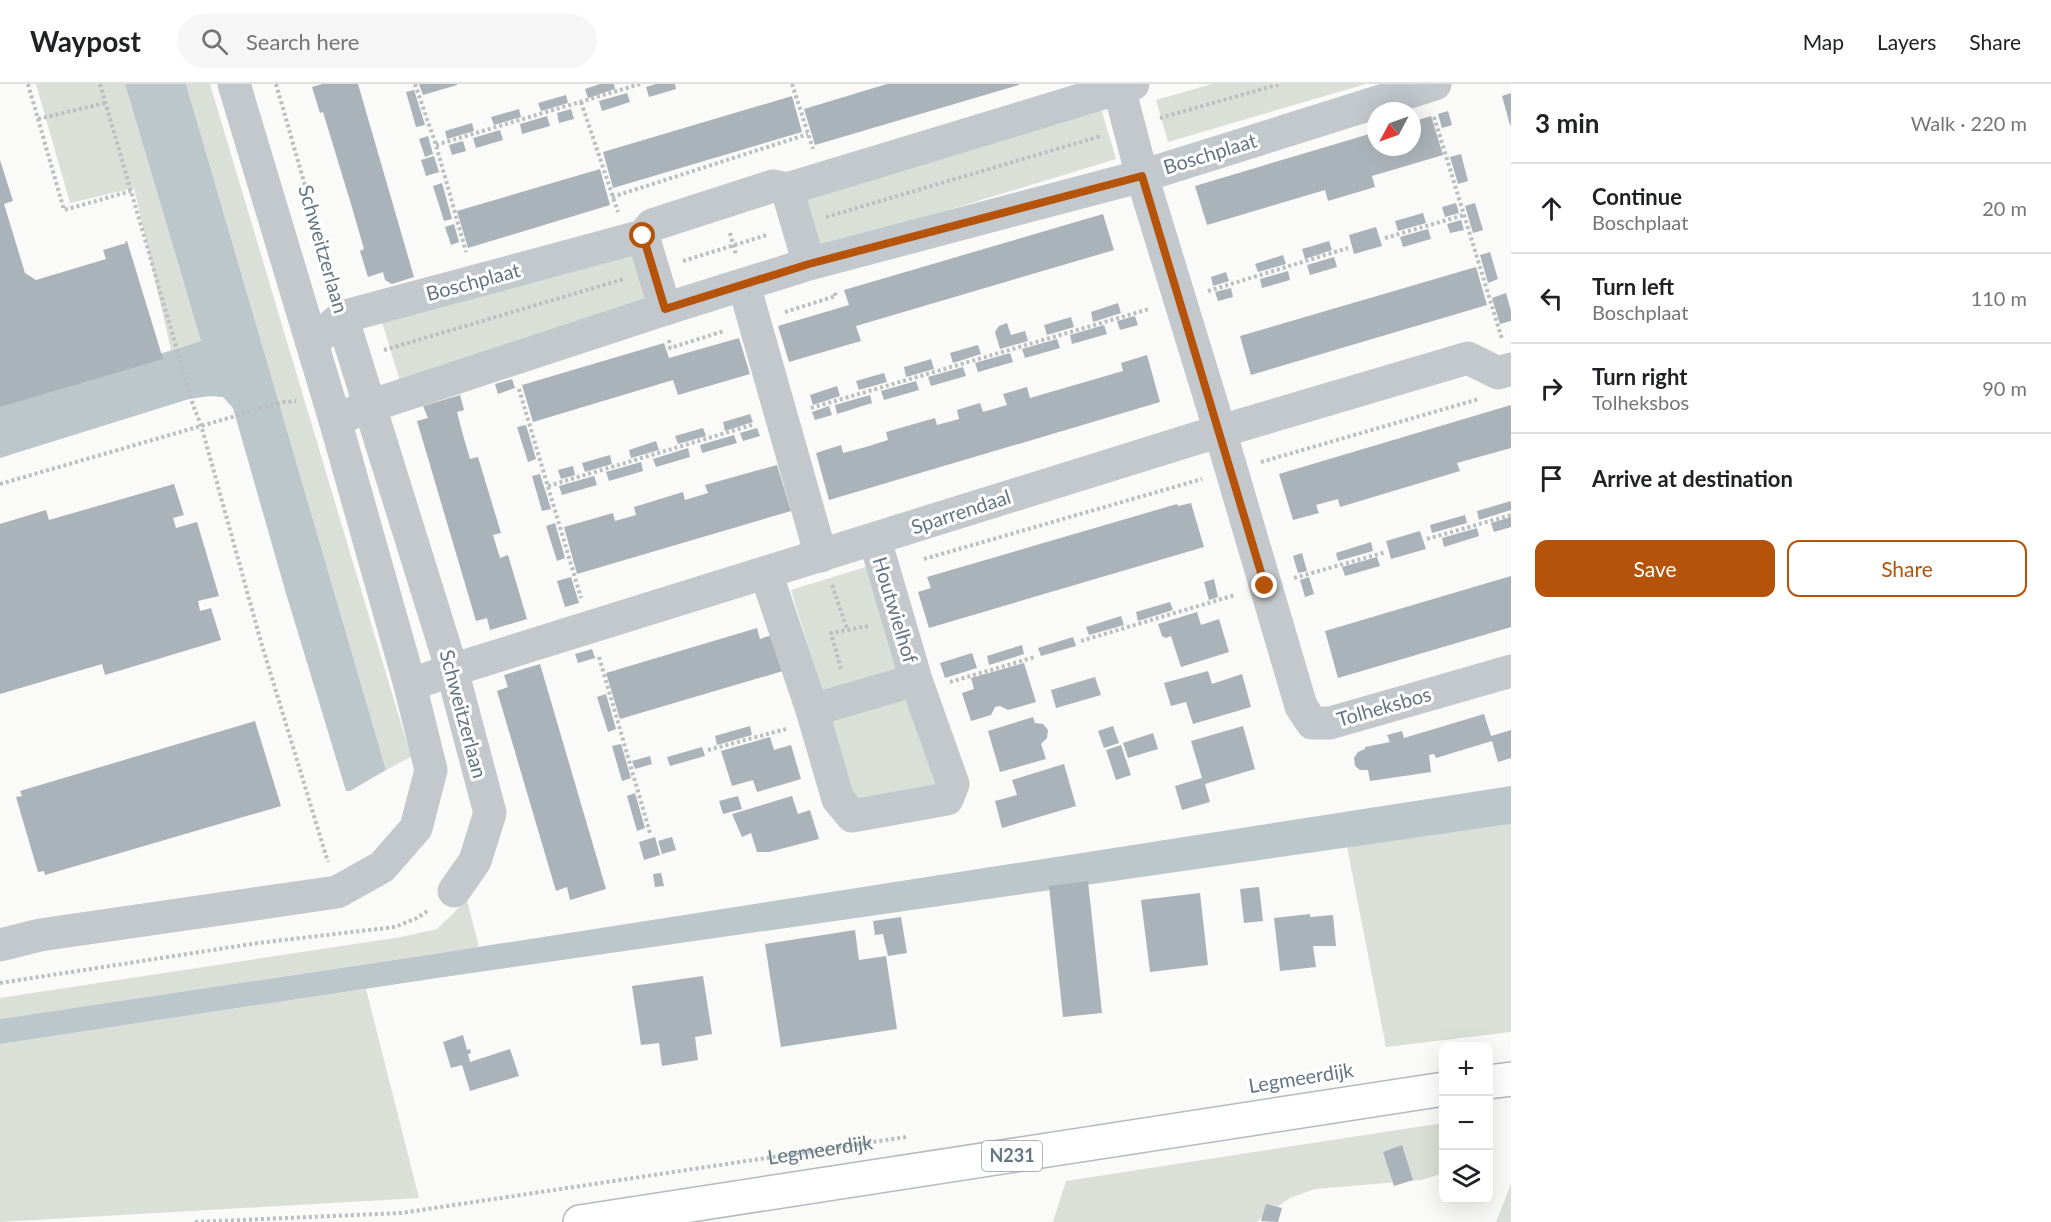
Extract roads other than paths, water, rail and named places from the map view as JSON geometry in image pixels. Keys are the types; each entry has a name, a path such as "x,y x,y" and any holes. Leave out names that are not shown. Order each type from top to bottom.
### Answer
{"main road":[{"path":"1493,1081 1511,1079"},
{"name":"Legmeerdijk","path":"580,1222 1439,1090"}],"street":[{"name":"Schweitzerlaan","path":"0,945 40,935 337,892 382,867 416,828 432,770 335,420 234,84"},
{"name":"Boschplaat","path":"312,344 342,317 635,238 652,225 773,186 787,189 1124,86"},
{"name":"Tolheksbos","path":"1124,86 1129,127 1142,176 1301,706 1312,723 1330,723 1511,671"},
{"name":"Boschplaat","path":"335,420 370,406 809,264 1142,176 1430,86"},
{"path":"787,189 809,264"},
{"path":"635,238 653,271 665,309"},
{"path":"744,285 821,556"},
{"name":"Schweitzerlaan","path":"342,317 452,670 490,813 475,861 454,891"},
{"name":"Sparrendaal","path":"410,685 1220,431 1467,358 1498,373 1508,357"},
{"name":"Houtwielhof","path":"766,573 814,715 838,799 852,816 947,799 953,784 918,686 874,540"},
{"name":"Houtwielhof","path":"814,715 849,699 918,686"},
{"name":"Schweitzerlaan","path":"0,936 40,935"}]}
